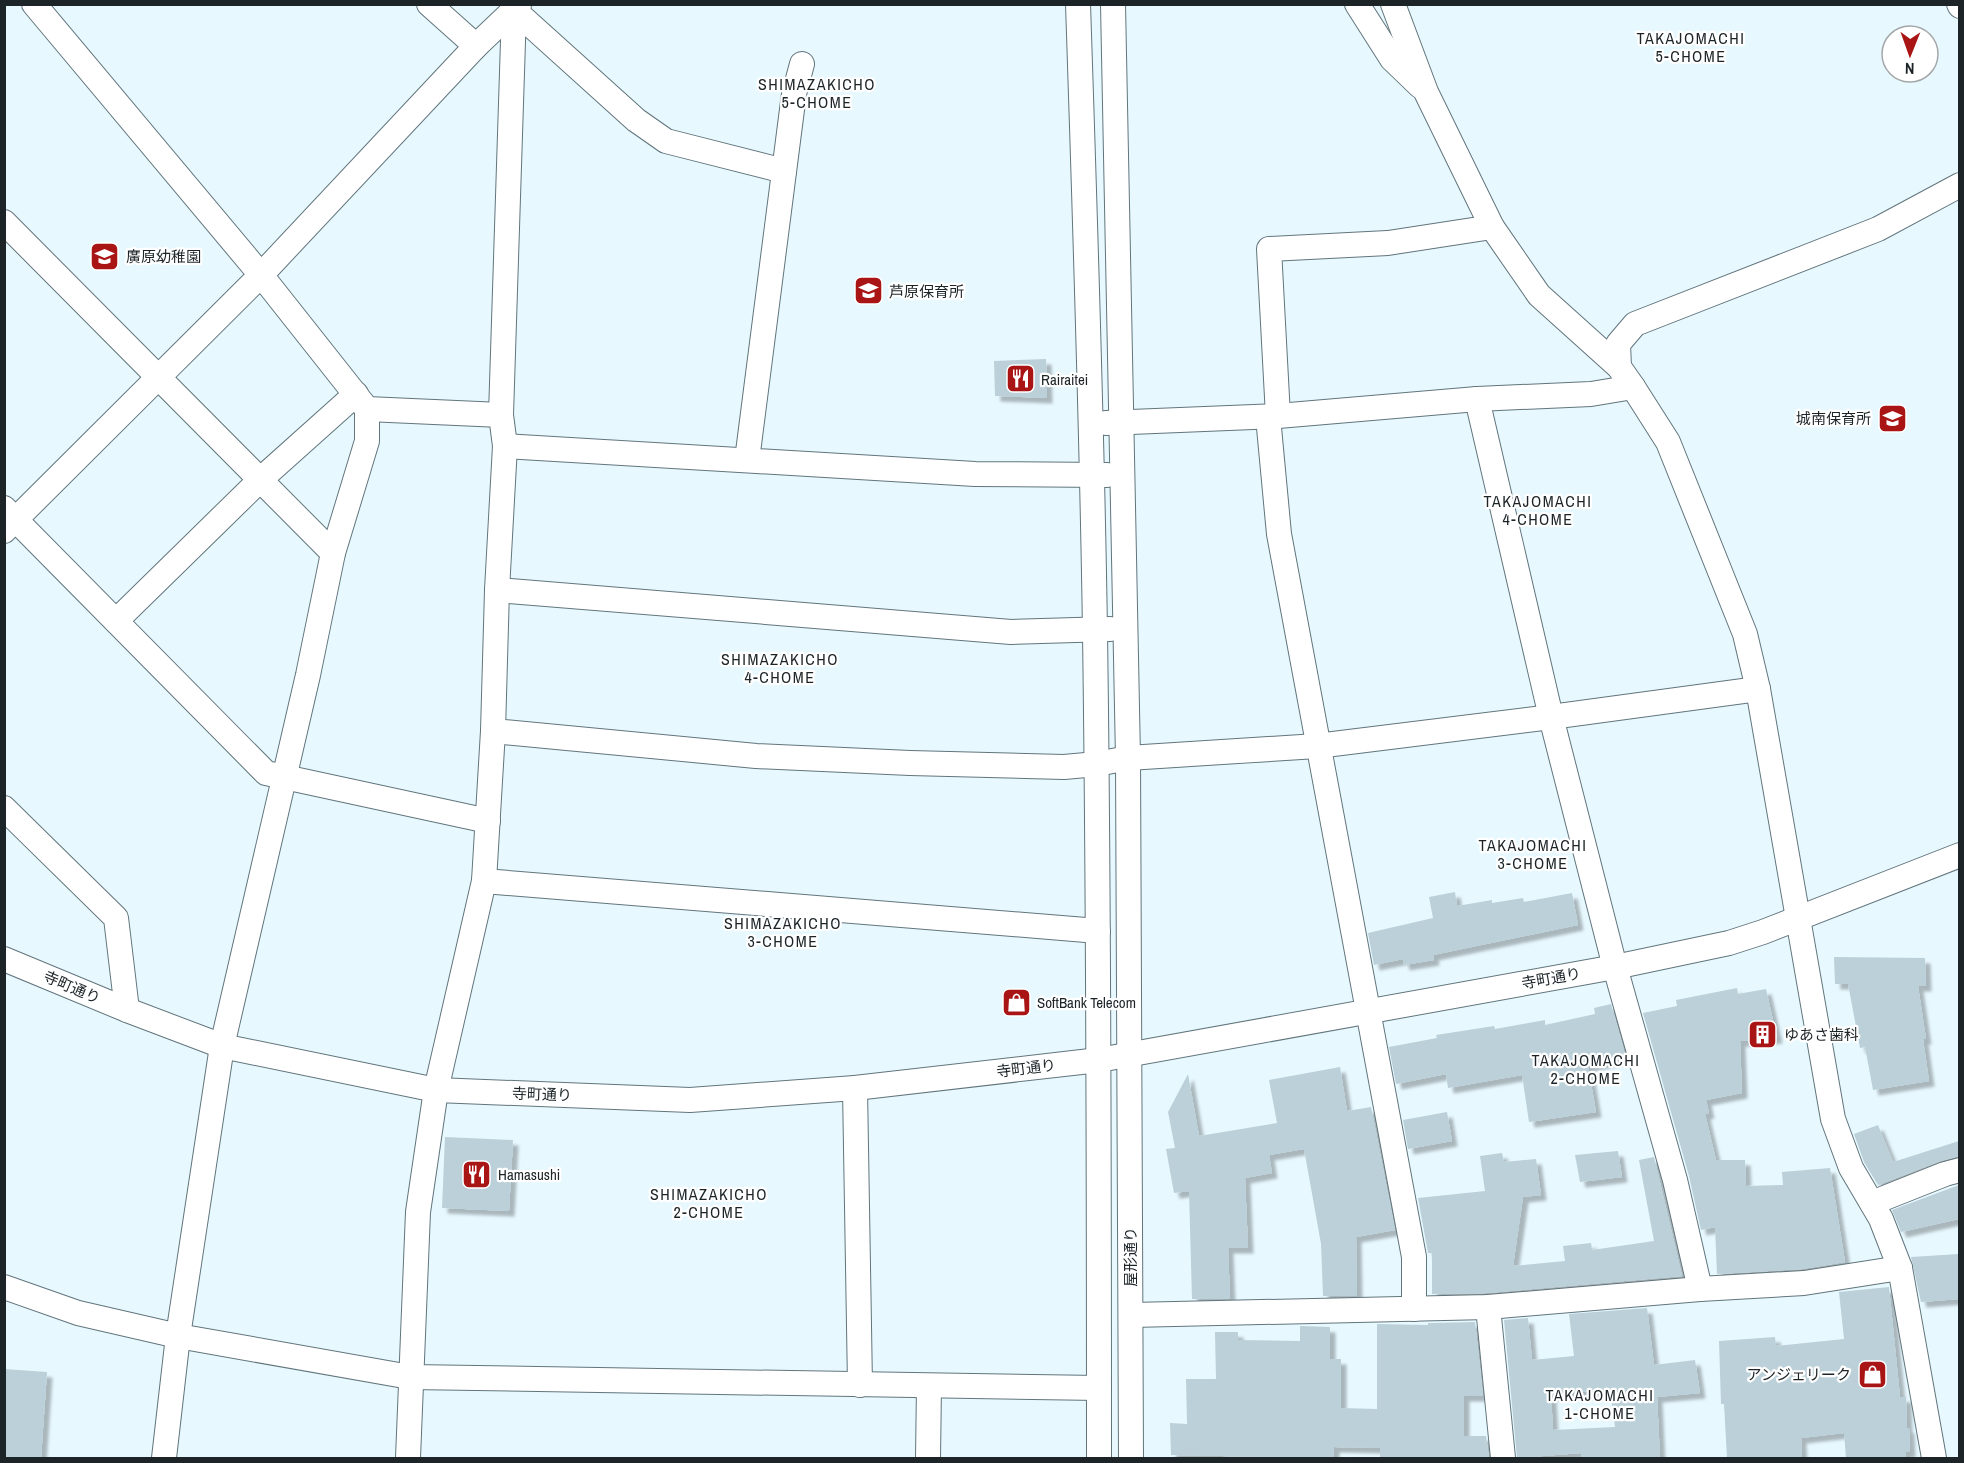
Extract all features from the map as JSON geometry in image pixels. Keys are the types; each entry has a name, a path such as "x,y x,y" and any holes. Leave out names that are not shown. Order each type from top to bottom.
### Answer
{"street":[{"path":"34,4 261,275 362,401 368,441 333,553 222,1046 178,1336 164,1458"},
{"path":"429,4 476,46"},
{"path":"1078,4 1092,475 1097,764 1099,1458"},
{"name":"屋形通り","path":"1113,4 1128,758 1131,1458"},
{"path":"1357,4 1392,59 1426,92"},
{"path":"1393,4 1426,92 1492,227 1539,295 1619,368 1668,442 1745,634 1758,689 1833,1119 1851,1168 1881,1219 1900,1268 1934,1458"},
{"path":"488,821 266,773 116,621 8,519 158,377 261,275 476,46 517,7"},
{"path":"517,7 636,120 666,141 784,171"},
{"path":"408,1458 418,1212 436,1090 484,881 505,446 501,414 517,7"},
{"path":"747,460 794,94 802,64"},
{"path":"1619,368 1618,344 1635,324 1878,229 1959,185"},
{"path":"4,222 333,553"},
{"path":"1414,1309 1414,1257 1279,534 1273,417 1269,249 1388,243 1492,227"},
{"path":"1090,424 1273,417 1477,399 1591,394 1633,387"},
{"path":"1477,399 1551,717 1615,967 1676,1179 1700,1289"},
{"path":"116,621 261,479 362,401 501,414"},
{"path":"505,446 975,474 1122,476"},
{"path":"497,590 1011,632 1126,628"},
{"path":"493,731 756,756 1064,767 1128,758 1317,746 1758,689"},
{"path":"4,808 116,918 127,1010"},
{"name":"寺町通り","path":"4,959 222,1046 436,1090 690,1101 855,1088 1099,1060 1615,967 1729,943 1797,919 1959,855"},
{"path":"484,881 1098,931"},
{"path":"855,1088 860,1385"},
{"path":"1872,1203 1959,1170"},
{"path":"1131,1315 1488,1307 1804,1282 1900,1268"},
{"path":"4,1287 78,1313 178,1336 410,1377 1099,1388"},
{"path":"1488,1307 1503,1458"},
{"path":"928,1386 928,1458"}],"building":[{"name":"Rairaitei","path":"1046,359 1047,398 995,396 994,361"},
{"path":"1455,892 1457,906 1523,898 1524,902 1572,893 1578,925 1433,955 1434,960 1404,965 1403,959 1374,965 1368,933 1433,918 1429,897"},
{"path":"1834,957 1925,958 1926,986 1918,986 1926,1039 1923,1039 1929,1081 1873,1090 1865,1047 1860,1048 1848,984 1835,984"},
{"path":"1737,988 1738,994 1766,989 1777,1038 1740,1041 1742,1093 1706,1100 1709,1113 1705,1114 1716,1160 1745,1160 1746,1186 1783,1185 1782,1172 1830,1168 1845,1262 1802,1269 1717,1274 1715,1227 1701,1230 1689,1176 1643,1013 1677,1006 1676,1000"},
{"path":"1611,1004 1626,1058 1588,1066 1596,1112 1529,1122 1522,1075 1448,1088 1446,1074 1396,1084 1389,1047 1437,1038 1436,1035 1494,1026 1495,1029 1545,1020 1545,1025 1595,1014 1594,1008"},
{"path":"1340,1067 1347,1111 1371,1107 1395,1230 1356,1237 1357,1296 1323,1296 1321,1244 1304,1149 1269,1155 1272,1173 1245,1178 1248,1248 1228,1248 1230,1299 1192,1299 1189,1191 1174,1193 1166,1149 1175,1148 1168,1112 1188,1074 1199,1136 1277,1123 1269,1080"},
{"path":"1447,1112 1452,1141 1408,1149 1403,1120"},
{"path":"1878,1125 1893,1162 1959,1141 1959,1156 1878,1185 1864,1162 1854,1134"},
{"name":"Hamasushi","path":"445,1137 513,1140 509,1211 442,1208"},
{"path":"1618,1151 1622,1177 1580,1182 1575,1155"},
{"path":"1502,1153 1504,1162 1536,1159 1541,1195 1523,1197 1513,1266 1565,1261 1563,1246 1591,1243 1592,1250 1654,1241 1639,1160 1654,1157 1682,1276 1487,1293 1432,1294 1432,1253 1428,1253 1418,1198 1485,1191 1480,1156"},
{"path":"1959,1185 1959,1219 1901,1232 1892,1210"},
{"path":"1959,1254 1959,1299 1921,1302 1911,1257"},
{"path":"1889,1287 1900,1397 1906,1397 1910,1452 1905,1452 1906,1458 1846,1458 1844,1433 1801,1438 1802,1458 1727,1458 1724,1404 1721,1404 1719,1341 1775,1337 1776,1346 1844,1339 1839,1292"},
{"path":"1647,1308 1654,1365 1695,1360 1700,1393 1657,1397 1660,1458 1582,1458 1581,1453 1517,1458 1504,1320 1528,1318 1532,1360 1574,1356 1569,1314","holes":["1610,1389 1615,1427 1553,1430 1551,1395"]},
{"path":"1475,1322 1483,1396 1464,1396 1464,1436 1486,1436 1489,1458 1380,1458 1380,1448 1334,1447 1334,1458 1171,1455 1170,1423 1187,1424 1186,1379 1216,1379 1215,1332 1238,1332 1238,1340 1300,1341 1300,1326 1330,1327 1330,1359 1341,1359 1341,1408 1377,1409 1377,1324 1428,1325 1428,1323"},
{"path":"4,1369 47,1372 41,1458 4,1458"}],"place":[{"name":"廣原幼稚園","path":"105,256"},
{"name":"芦原保育所","path":"868,291"},
{"name":"Rairaitei","path":"1020,379"},
{"name":"城南保育所","path":"1892,418"},
{"name":"SoftBank Telecom","path":"1016,1002"},
{"name":"ゆあさ歯科","path":"1763,1034"},
{"name":"Hamasushi","path":"477,1174"},
{"name":"アンジェリーク","path":"1872,1374"}],"district":[{"name":"TAKAJOMACHI 5-CHOME","path":"1691,47"},
{"name":"SHIMAZAKICHO 5-CHOME","path":"817,93"},
{"name":"TAKAJOMACHI 4-CHOME","path":"1538,510"},
{"name":"SHIMAZAKICHO 4-CHOME","path":"780,668"},
{"name":"TAKAJOMACHI 3-CHOME","path":"1533,854"},
{"name":"SHIMAZAKICHO 3-CHOME","path":"783,932"},
{"name":"TAKAJOMACHI 2-CHOME","path":"1586,1069"},
{"name":"SHIMAZAKICHO 2-CHOME","path":"709,1203"},
{"name":"TAKAJOMACHI 1-CHOME","path":"1600,1404"}]}
